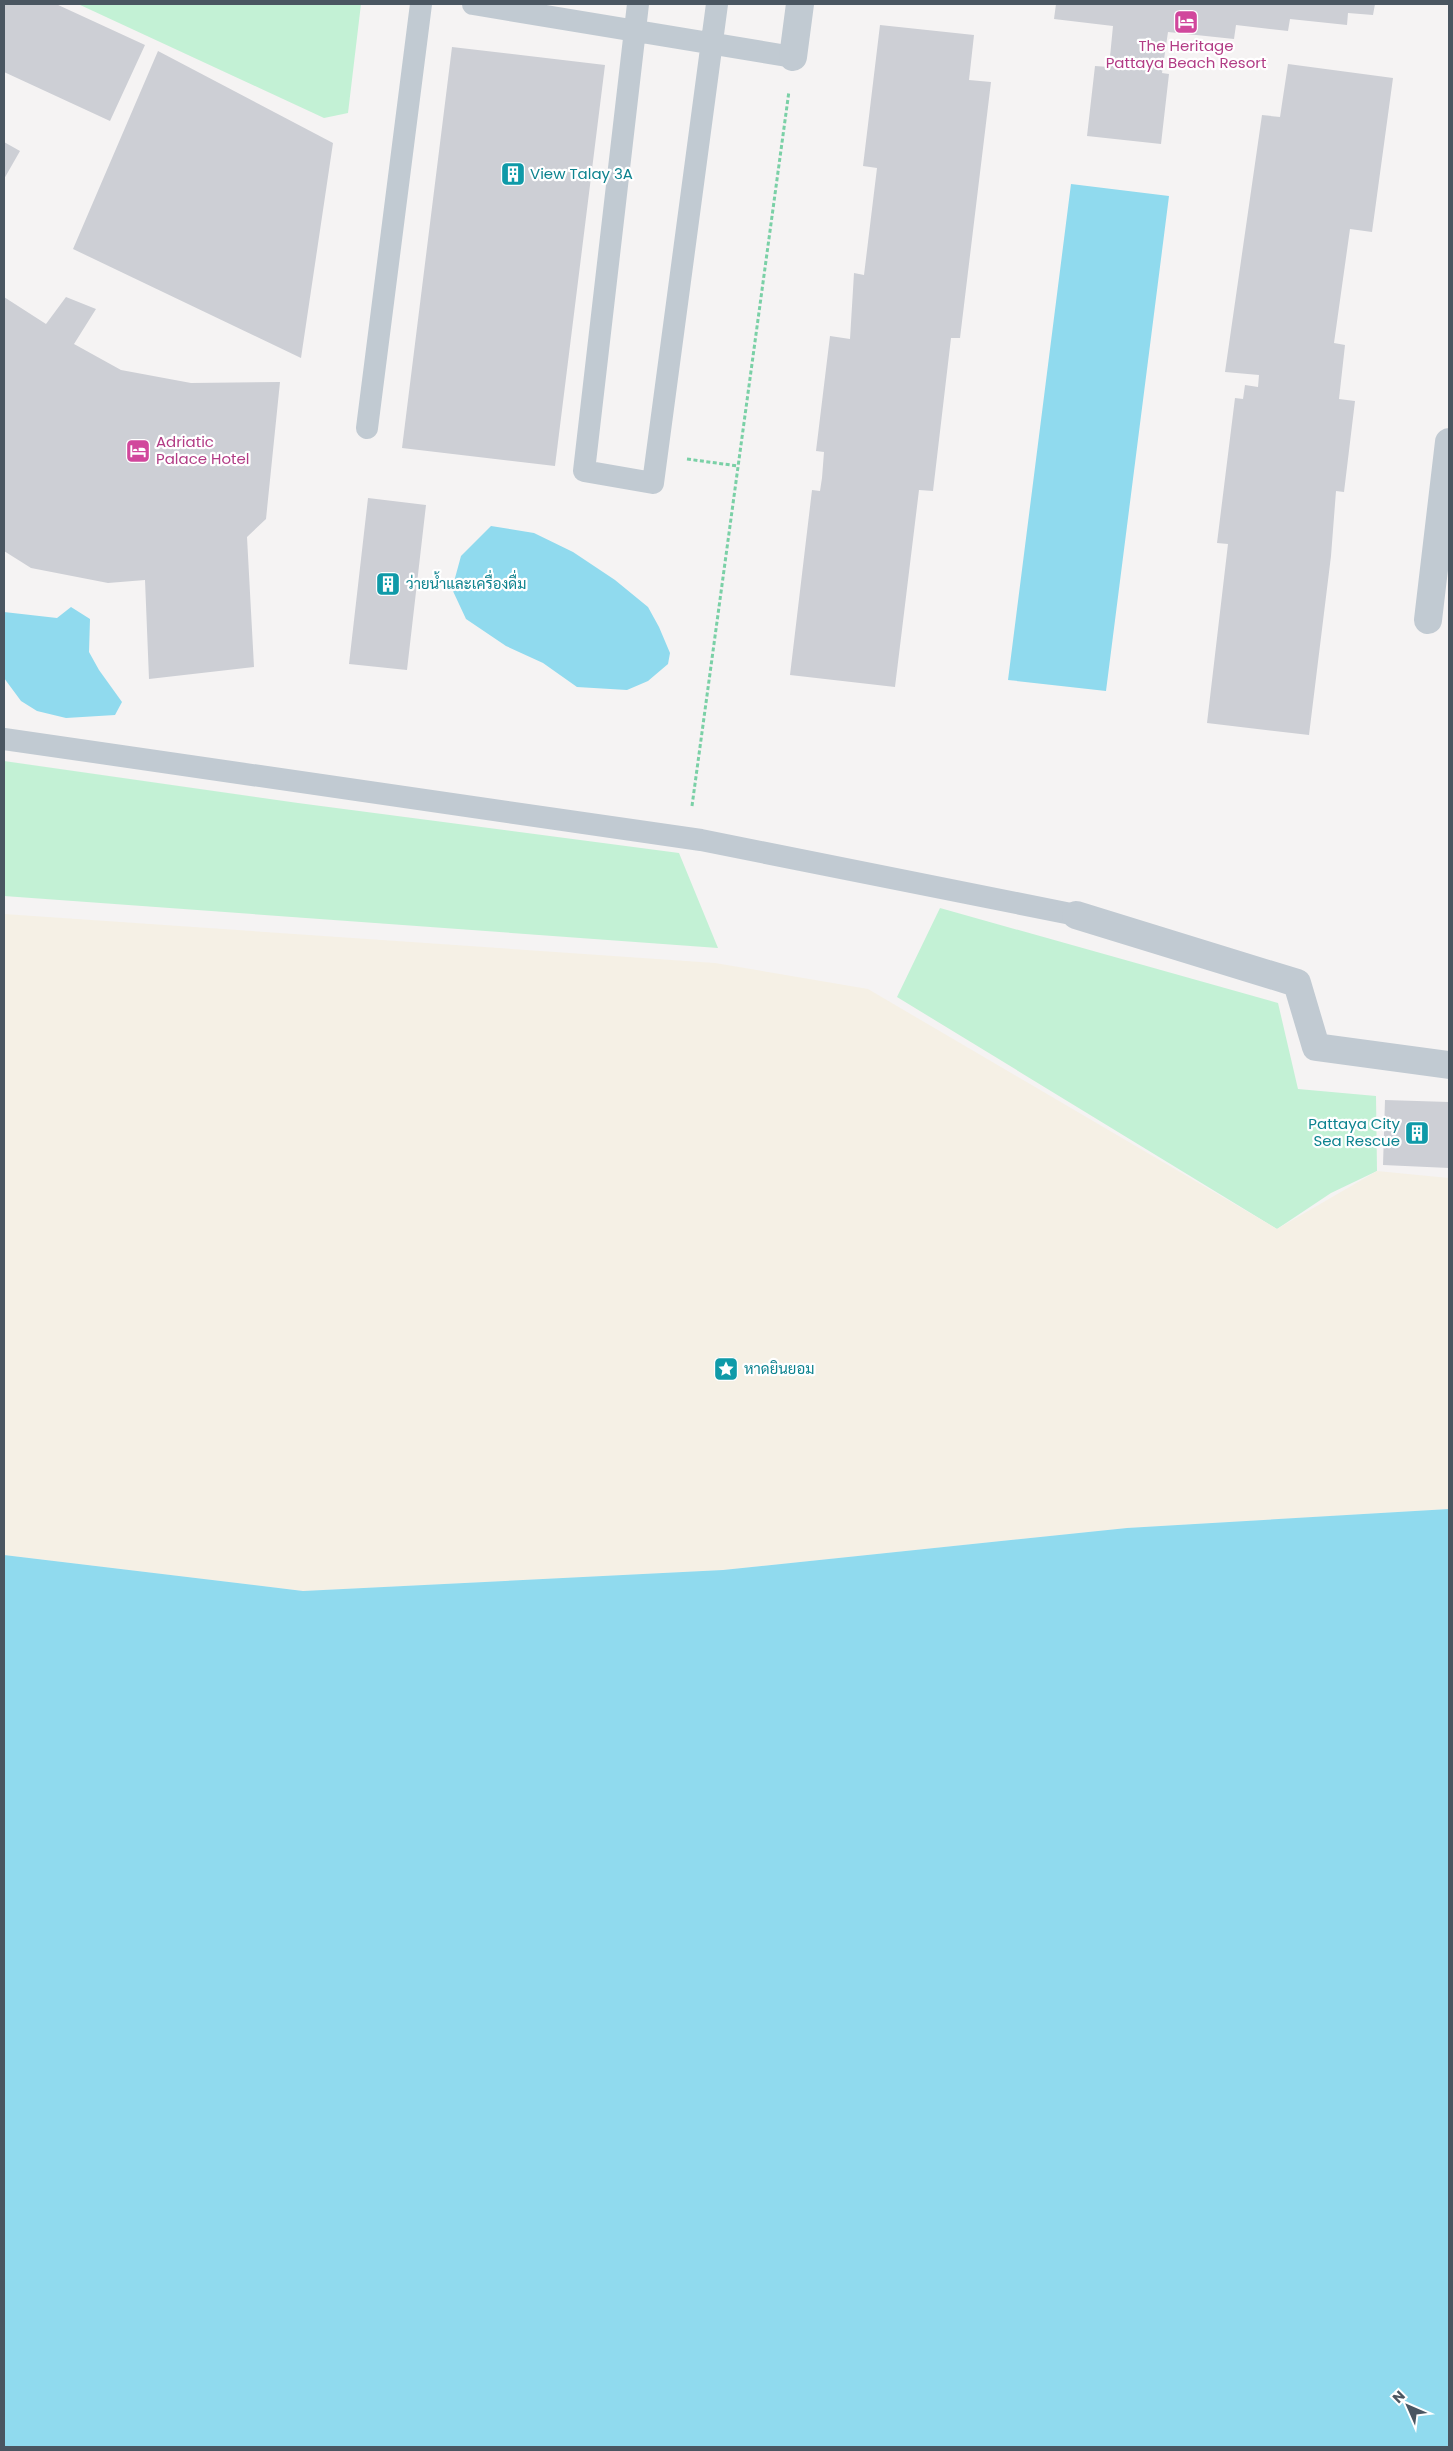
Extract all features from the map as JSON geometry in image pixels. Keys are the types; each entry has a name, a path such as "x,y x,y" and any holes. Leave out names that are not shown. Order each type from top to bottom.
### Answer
{"street":[{"path":"793,57 800,4"},
{"path":"1428,620 1449,442"},
{"path":"1076,916 1297,983 1316,1047 1449,1065"}],"lane":[{"path":"367,428 421,4"},
{"path":"473,4 793,57"},
{"path":"638,4 584,471 653,483 717,4"},
{"path":"4,740 701,840 1076,916"}],"path":[{"path":"693,800 793,57"},
{"path":"657,456 738,466"}],"green space":[{"path":"78,4 361,4 348,113 324,118"},
{"path":"4,761 298,803 679,853 718,948 4,896"},
{"path":"940,908 1278,1003 1298,1089 1376,1096 1377,1171 1331,1193 1277,1229 897,997"}],"sand":[{"name":"หาดยินยอม","path":"4,914 715,963 868,989 1277,1229 1377,1171 1449,1178 1449,1509 1127,1528 723,1570 303,1591 4,1555"}],"water":[{"path":"1071,184 1169,196 1106,691 1008,680"},
{"path":"491,526 534,533 573,552 615,580 648,607 670,653 668,664 648,681 627,690 577,687 543,663 506,646 466,619 452,589 461,556"},
{"path":"71,607 90,619 89,652 99,670 122,702 115,715 66,718 37,711 21,701 4,678 4,612 57,618"},
{"path":"1449,1509 1449,2447 4,2447 4,1555 303,1591 723,1570 1127,1528"}],"building":[{"path":"4,4 56,4 145,45 110,121 4,72"},
{"path":"1056,4 1375,4 1373,15 1348,13 1347,25 1290,19 1288,31 1236,25 1234,39 1168,32 1162,73 1169,74 1161,144 1087,136 1095,66 1109,67 1113,26 1054,19"},
{"path":"880,25 974,35 969,80 991,82 960,338 951,338 933,491 919,490 895,687 790,675 812,490 820,491 822,478 824,452 816,451 830,336 850,339 854,273 864,275 877,168 863,166"},
{"name":"View Talay 3A","path":"452,47 605,65 555,466 402,448"},
{"path":"158,51 333,143 301,358 73,249"},
{"path":"1288,64 1393,78 1372,232 1350,229 1334,343 1345,345 1339,399 1355,401 1344,492 1336,491 1331,556 1309,735 1207,723 1228,544 1217,543 1235,398 1243,399 1245,385 1258,387 1259,375 1225,372 1262,115 1280,117"},
{"path":"4,142 20,151 4,179"},
{"name":"Adriatic Palace Hotel","path":"4,297 46,324 66,297 96,309 74,344 121,370 191,383 280,382 266,519 247,537 254,667 149,679 145,580 108,583 31,568 4,551"},
{"name":"ว่ายน้ำและเครื่องดื่ม","path":"368,498 426,505 407,670 349,664"},
{"name":"Pattaya City Sea Rescue","path":"1385,1100 1449,1102 1449,1168 1383,1165"}],"place":[{"name":"The Heritage Pattaya Beach Resort","path":"1186,22"},
{"name":"View Talay 3A","path":"513,174"},
{"name":"Adriatic Palace Hotel","path":"138,451"},
{"name":"ว่ายน้ำและเครื่องดื่ม","path":"388,584"},
{"name":"Pattaya City Sea Rescue","path":"1417,1133"},
{"name":"หาดยินยอม","path":"726,1369"}]}
